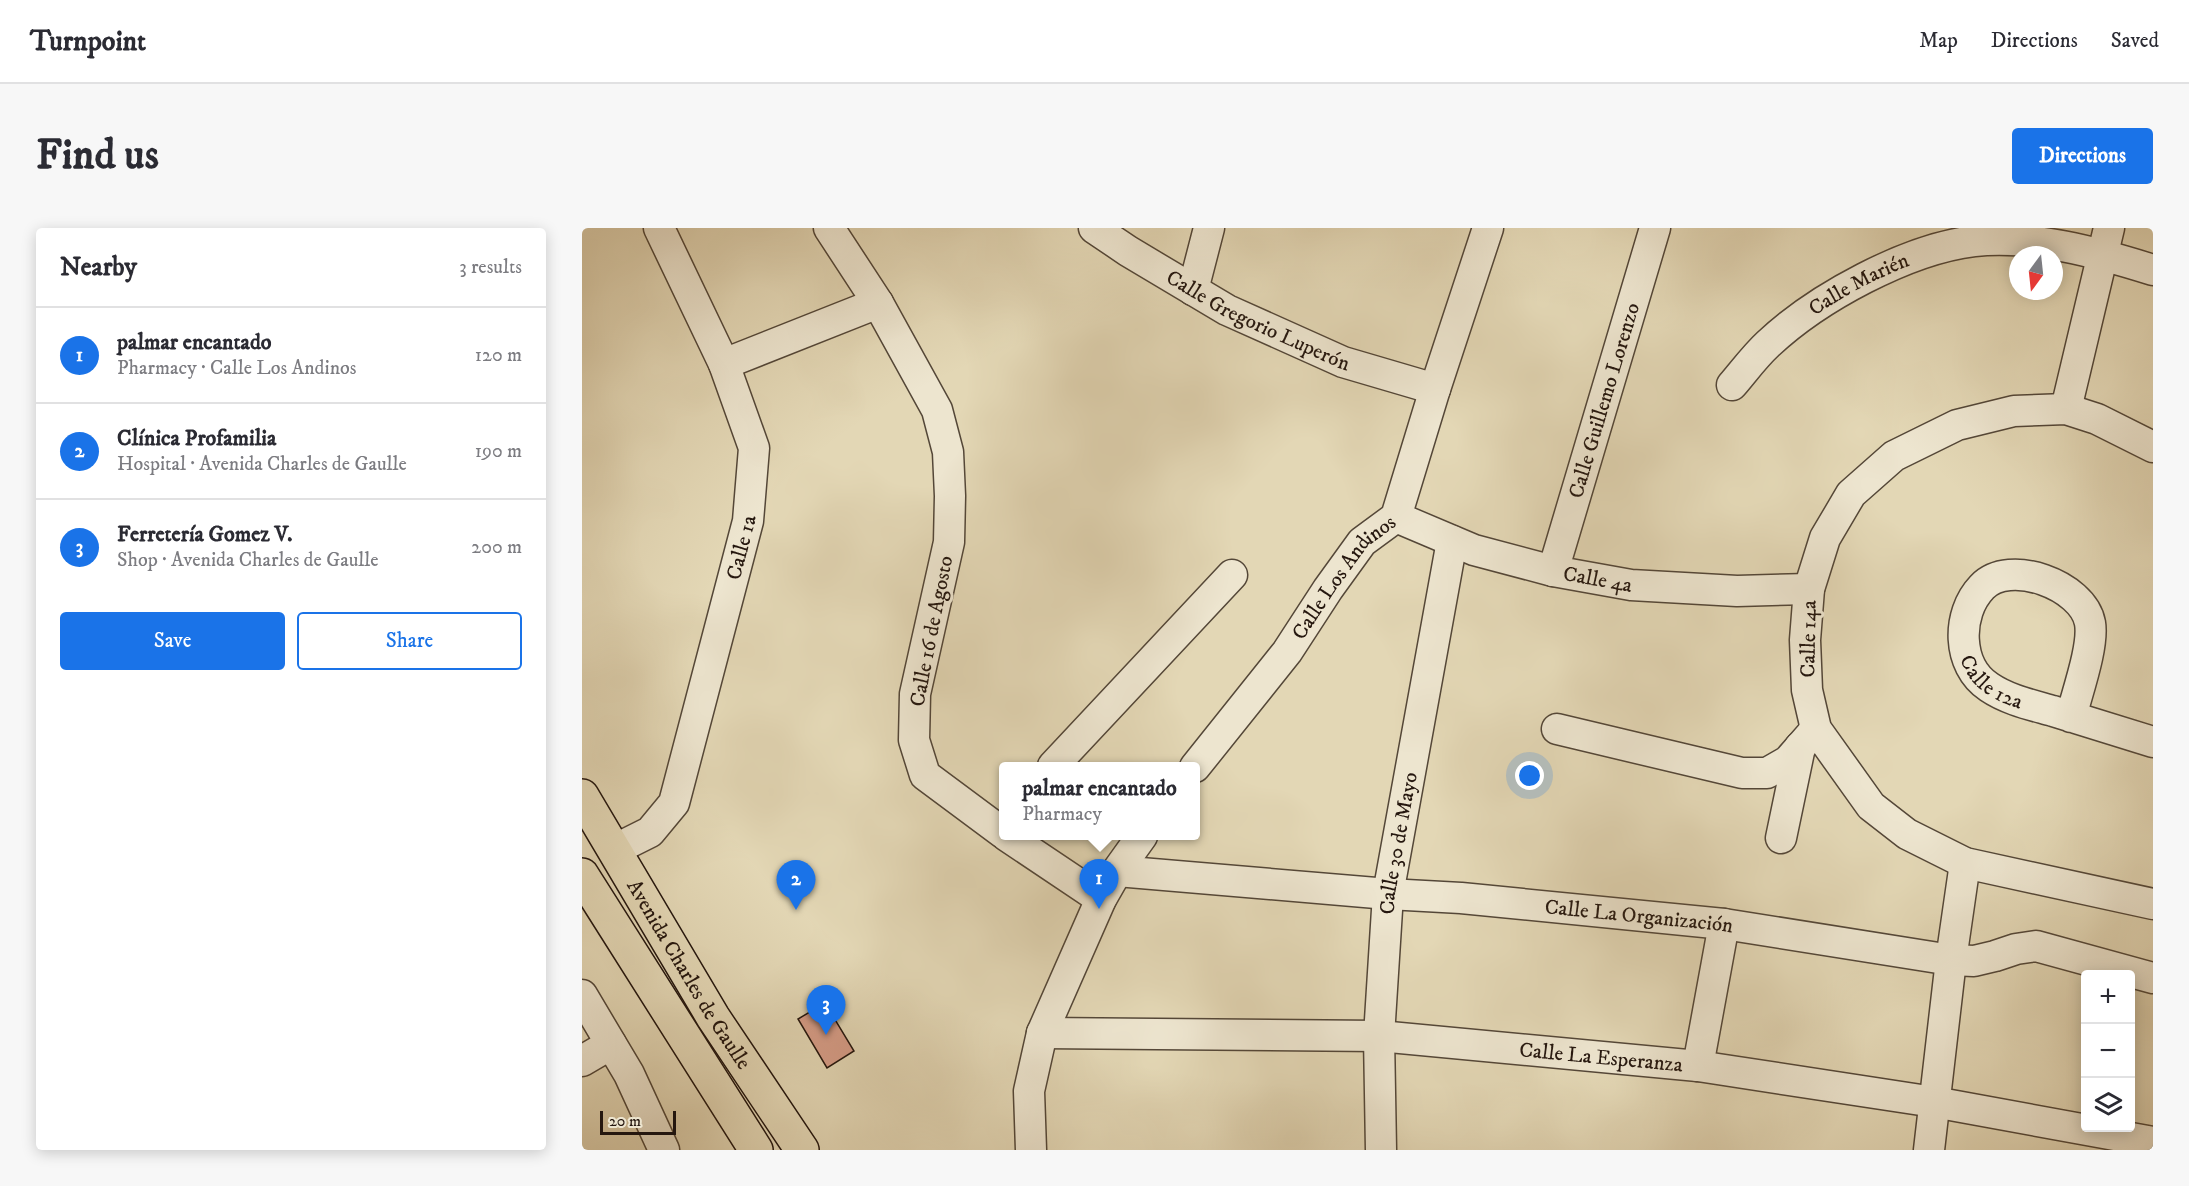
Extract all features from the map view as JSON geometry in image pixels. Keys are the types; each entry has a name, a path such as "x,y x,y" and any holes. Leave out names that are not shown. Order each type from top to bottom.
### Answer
{"main road":[{"name":"Avenida Charles de Gaulle","path":"582,796 713,1017 802,1150"},
{"name":"Avenida Charles de Gaulle","path":"582,875 756,1150"}],"street":[{"name":"Calle 1a","path":"614,850 650,832 674,803 748,521 754,448 724,364 658,228"},
{"name":"Calle 16 de Agosto","path":"829,228 878,303 937,410 948,452 949,542 915,694 914,740 926,775 999,827"},
{"name":"Calle Gregorio Luperón","path":"1095,228 1128,251 1227,310 1342,362 1435,389"},
{"path":"1194,290 1209,228"},
{"name":"Calle Los Andinos","path":"1199,762 1287,652 1328,588 1362,542 1396,517 1488,228"},
{"name":"Calle Guillemo Lorenzo","path":"1553,571 1655,228"},
{"name":"Calle Marién","path":"1732,385 1768,344 1815,306 1906,258 1974,241 2105,241 2153,270"},
{"path":"2066,409 2105,241"},
{"path":"724,364 878,303"},
{"name":"Calle 14a","path":"2153,447 2097,419 2066,409 2014,411 1957,425 1894,456 1851,494 1825,538 1809,589 1805,640 1808,738 1871,806 1907,834 1965,863 2153,904"},
{"name":"Calle 4a","path":"1396,517 1474,550 1553,571 1631,585 1737,591 1809,589"},
{"name":"Calle 30 de Mayo","path":"1381,1150 1379,1036 1388,894 1452,541"},
{"path":"1057,762 1232,575"},
{"name":"Calle 12a","path":"2071,717 2090,644 2090,624 2084,608 2072,595 2056,584 2027,575 2001,576 1983,586 1971,604 1963,626 1965,647 1973,672 1989,687 2013,699 2071,717 2153,742"},
{"path":"1557,729 1742,773 1767,773 1788,761 1808,738"},
{"path":"1781,838 1808,738"},
{"name":"Calle 16 de Agosto","path":"1018,840 1101,899"},
{"path":"1031,1150 1029,1091 1042,1033 1101,899 1139,840"},
{"path":"1929,1150 1951,960 1965,863"},
{"name":"Calle La Organización","path":"1117,871 1461,898 1724,924 1951,960 1974,961 2036,946 2153,978"},
{"path":"1698,1066 1724,924"},
{"path":"582,995 629,1074 664,1150"},
{"name":"Calle La Esperanza","path":"1042,1033 1379,1036 1698,1066 1934,1102 2153,1142"},
{"path":"582,1061 611,1044"}],"building":[{"path":"825,1003 854,1051 827,1068 798,1019"}],"place":[{"name":"palmar encantado","path":"1099,909"},
{"name":"Clínica Profamilia","path":"796,910"},
{"name":"Ferretería Gomez V.","path":"826,1035"}]}
